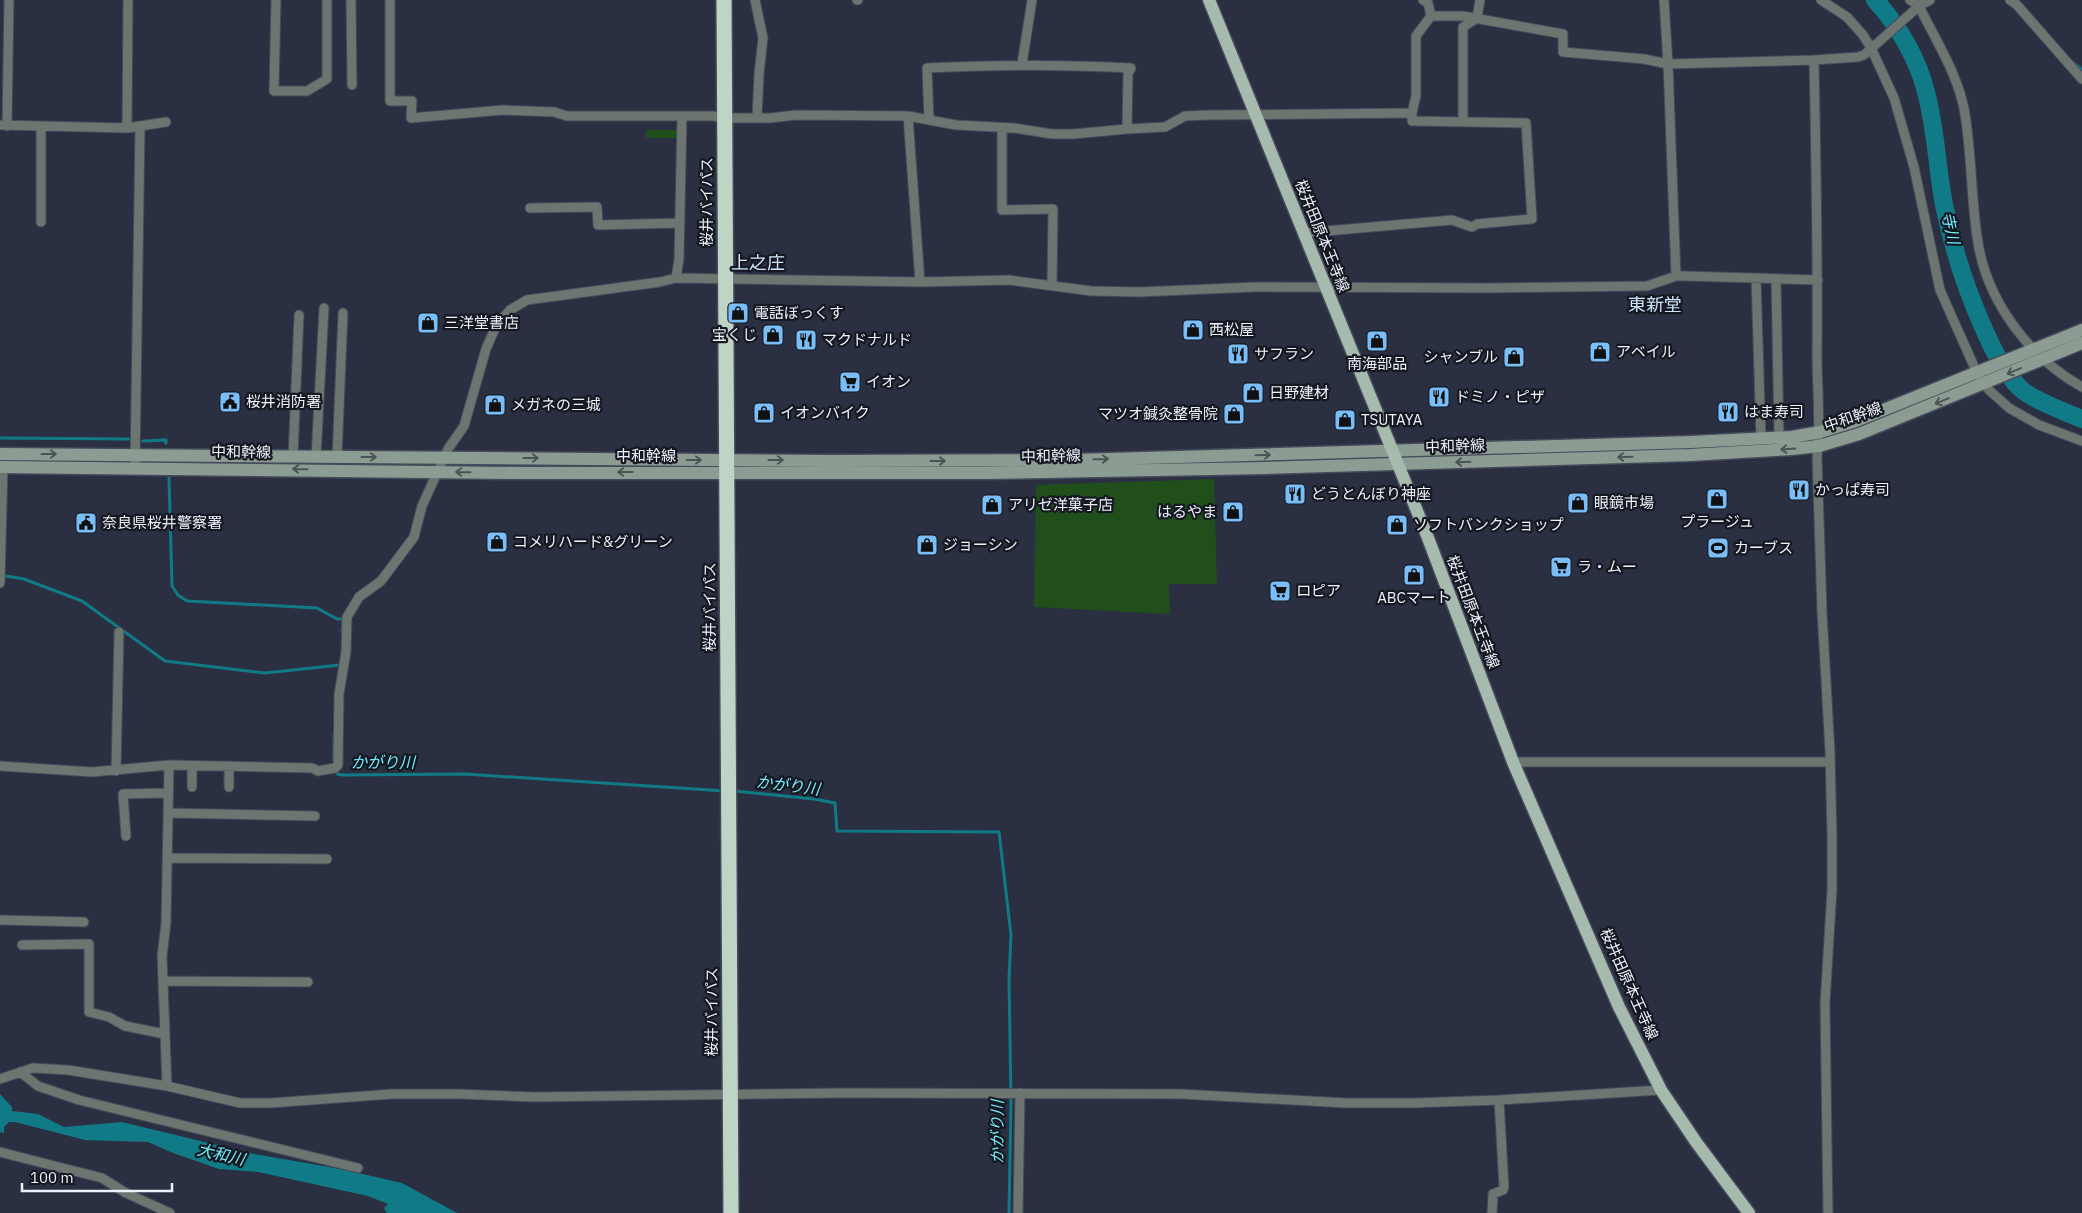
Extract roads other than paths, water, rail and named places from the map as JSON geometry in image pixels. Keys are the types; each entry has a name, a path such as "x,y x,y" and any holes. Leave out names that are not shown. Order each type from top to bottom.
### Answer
{"highway":[{"name":"桜井バイパス","path":"724,0 731,1213"}],"main road":[{"name":"桜井田原本王寺線","path":"1209,0 1441,571 1513,762 1619,1008 1661,1090 1696,1142 1749,1213"},
{"name":"中和幹線","path":"2038,355 2082,330"},
{"name":"中和幹線","path":"2,467 135,461 336,457 444,458 985,473 1398,464 1690,455 1791,449 1819,446 1859,434 1982,378 2038,355 2082,343"},
{"name":"中和幹線","path":"0,454 135,461 438,471 1075,460 1392,452 1780,438 1820,432 1982,378"}],"street":[{"path":"9,0 4,125 127,128 166,122"},
{"path":"127,128 128,0"},
{"path":"276,0 274,91 307,91 327,79 327,0"},
{"path":"352,0 352,85"},
{"path":"390,0 390,101 412,101 412,118 503,110 554,112 567,116 713,116 724,118 796,115 908,116 956,125 1014,128 1052,134 1073,134 1127,128 1165,127 1185,116 1412,113"},
{"path":"755,0 764,38 759,74 757,118"},
{"path":"1022,64 1032,0"},
{"path":"1463,122 1463,27 1476,18 1480,0"},
{"path":"1664,0 1676,276"},
{"path":"1821,0 1853,23 1874,46 1900,116 1914,167 1940,290 1982,378 2009,408 2039,424 2082,441"},
{"path":"1910,0 1917,8 1956,81 1965,114 1978,245 1996,298 2011,322 2038,355 2064,377 2082,387"},
{"path":"1431,16 1476,18 1563,34 1564,52 1644,59 1668,64 1814,60 1864,55 1917,8 1930,0"},
{"path":"2010,0 2017,5 2082,79"},
{"path":"1426,1 1431,16"},
{"path":"1303,233 1452,220 1472,227 1476,224 1532,219 1526,123 1412,121 1416,96 1416,36 1431,16"},
{"path":"1814,60 1818,280 1817,357 1820,432 1817,457 1822,612 1830,762 1832,890 1825,1003 1828,1213"},
{"path":"929,120 927,68 1022,64 1130,68 1128,74 1127,128"},
{"path":"676,278 679,259 682,116"},
{"path":"908,116 920,282"},
{"path":"41,126 41,222"},
{"path":"135,461 140,127"},
{"path":"1002,128 1002,210 1053,209 1052,286"},
{"path":"530,208 597,206 598,225 680,223"},
{"path":"0,766 62,772 116,771 169,765 312,768 318,771 335,768 338,765 339,694 346,652 347,617 359,596 381,581 414,537 422,506 444,458 464,426 486,348 496,326 510,310 527,300 660,282 676,278 920,282 1009,280 1091,291 1129,292 1254,287 1488,288 1647,286 1676,276 1818,280"},
{"path":"1756,278 1761,438"},
{"path":"1776,278 1780,438"},
{"path":"316,457 324,308"},
{"path":"336,457 343,313"},
{"path":"293,457 299,315"},
{"path":"0,583 2,467"},
{"path":"116,771 119,632"},
{"path":"1513,762 1830,762"},
{"path":"167,1086 162,956 166,923 169,765"},
{"path":"192,766 192,787"},
{"path":"228,787 229,766"},
{"path":"126,836 123,794 168,793"},
{"path":"168,813 315,816"},
{"path":"167,858 327,859"},
{"path":"0,920 84,922"},
{"path":"22,945 88,944 89,1012 109,1017 125,1026 165,1034"},
{"path":"163,981 308,982"},
{"path":"0,1079 33,1068 68,1070 167,1086 248,1103 289,1103 392,1094 534,1097 1020,1093 1181,1094 1346,1103 1499,1100 1661,1090"},
{"path":"20,1072 38,1086 79,1100 358,1168"},
{"path":"1018,1213 1020,1093"},
{"path":"1492,1213 1493,1194 1503,1190 1504,1187 1499,1100"},
{"path":"0,1152 102,1178 126,1193 170,1213"}],"water":[{"name":"大和川","path":"0,1094 12,1107 12,1111 38,1114 64,1127 122,1122 254,1154 341,1169 402,1183 457,1213 387,1213 384,1208 388,1204 368,1196 258,1172 219,1169 148,1142 85,1140 15,1122 9,1122 4,1127 4,1133 0,1132"}],"waterway":[{"name":"寺川","path":"1875,0 1892,20 1918,67 1932,120 1944,205 1951,234 1969,292 1992,347 2008,374 2021,389 2050,406 2082,419"},
{"path":"2070,60 2082,70"},
{"path":"0,438 129,439"},
{"path":"143,441 166,440 166,443"},
{"path":"169,478 172,586 178,595 187,601 317,608 337,619 343,619 342,632"},
{"path":"6,576 24,579 82,601 165,661 265,673 340,665"},
{"name":"かがり川","path":"334,734 334,760"},
{"name":"かがり川","path":"336,769 337,774 343,775 465,774 725,791"},
{"name":"かがり川","path":"734,791 835,803 837,831 999,832 1011,935 1009,979 1011,1100 1009,1213"}],"place":[{"name":"電話ぼっくす","path":"738,313"},
{"name":"三洋堂書店","path":"428,323"},
{"name":"西松屋","path":"1193,330"},
{"name":"宝くじ","path":"773,335"},
{"name":"マクドナルド","path":"806,340"},
{"name":"南海部品","path":"1377,341"},
{"name":"アベイル","path":"1600,352"},
{"name":"サフラン","path":"1238,354"},
{"name":"シャンブル","path":"1514,357"},
{"name":"イオン","path":"850,382"},
{"name":"日野建材","path":"1253,393"},
{"name":"ドミノ・ピザ","path":"1439,397"},
{"name":"桜井消防署","path":"230,402"},
{"name":"メガネの三城","path":"495,405"},
{"name":"はま寿司","path":"1728,412"},
{"name":"イオンバイク","path":"764,413"},
{"name":"マツオ鍼灸整骨院","path":"1234,414"},
{"name":"TSUTAYA","path":"1345,420"},
{"name":"かっぱ寿司","path":"1799,490"},
{"name":"どうとんぼり神座","path":"1295,494"},
{"name":"プラージュ","path":"1717,499"},
{"name":"眼鏡市場","path":"1578,503"},
{"name":"アリゼ洋菓子店","path":"992,505"},
{"name":"はるやま","path":"1233,512"},
{"name":"奈良県桜井警察署","path":"86,523"},
{"name":"ソフトバンクショップ","path":"1397,525"},
{"name":"コメリハード&グリーン","path":"497,542"},
{"name":"ジョーシン","path":"927,545"},
{"name":"カーブス","path":"1718,548"},
{"name":"ラ・ムー","path":"1561,567"},
{"name":"ABCマート","path":"1414,575"},
{"name":"ロピア","path":"1280,591"}],"district":[{"name":"上之庄","path":"758,263"},
{"name":"東新堂","path":"1655,305"}]}
